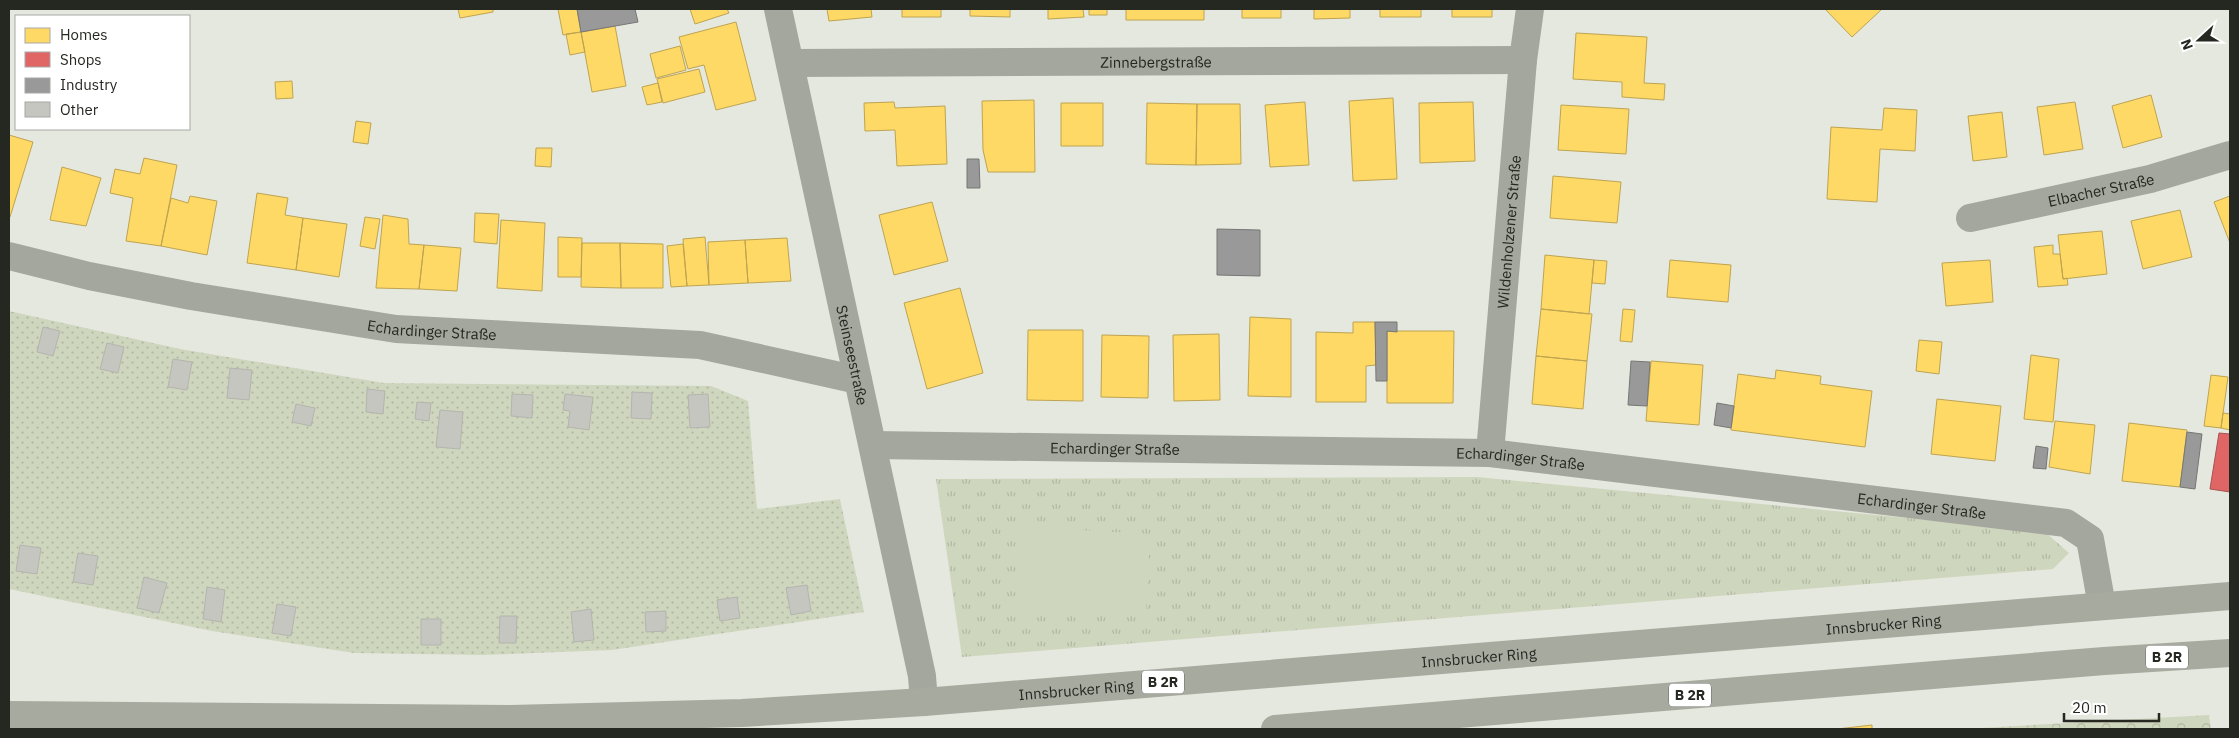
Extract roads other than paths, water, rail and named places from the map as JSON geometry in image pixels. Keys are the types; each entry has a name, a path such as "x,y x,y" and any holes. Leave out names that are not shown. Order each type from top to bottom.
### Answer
{"main road":[{"name":"Innsbrucker Ring","path":"9,715 512,720 742,713 924,702 2230,596"},
{"name":"B 2R","path":"1275,729 2104,661 2230,653"}],"street":[{"name":"Steinseestraße","path":"778,9 922,676 924,702"},
{"name":"Wildenholzener Straße","path":"1490,453 1523,60 1530,9"},
{"name":"Zinnebergstraße","path":"790,63 1523,60"},
{"name":"Elbacher Straße","path":"1970,218 2150,179 2230,155"},
{"name":"Echardinger Straße","path":"9,256 89,276 191,296 396,329 700,345 858,380"},
{"name":"Echardinger Straße","path":"873,445 1490,453 2066,523 2090,539 2102,606"}]}
